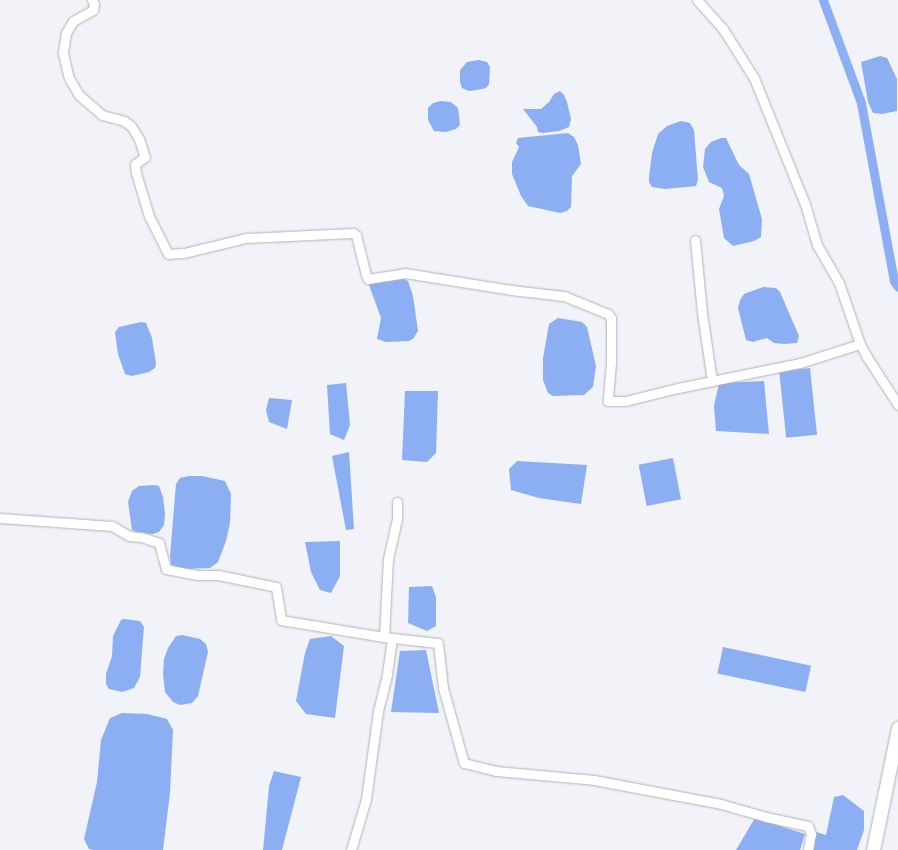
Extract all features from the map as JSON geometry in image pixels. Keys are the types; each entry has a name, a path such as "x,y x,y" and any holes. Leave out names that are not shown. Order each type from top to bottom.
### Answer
{"main road":[{"path":"873,850 898,728"}],"street":[{"path":"92,0 94,4 93,10 73,21 66,33 63,53 69,78 79,95 102,115 124,121 131,126 139,139 144,156 135,164 136,173 149,216 168,254 184,253 246,238 353,233 356,235 368,279 405,273 511,290 564,296 608,314 611,318 613,326 608,401 625,401 800,363 860,344"},
{"path":"697,0 723,29 754,78 805,204 817,245 839,283 860,344 898,405"},
{"path":"695,240 702,313 712,381"},
{"path":"351,850 366,799 378,711 387,674 388,559 397,519 397,502"},
{"path":"0,518 112,526 129,536 141,537 159,543 166,569 198,575 218,575 276,587 281,620 388,638 438,643 443,688 464,763 496,770 594,780 721,804 766,817 808,826 811,834 808,850"}],"water":[{"path":"880,56 887,58 897,79 897,111 882,114 873,113 868,102 861,62"},
{"path":"479,60 487,62 490,67 489,84 486,88 477,90 469,91 462,88 460,82 460,70 467,62"},
{"path":"560,91 564,95 567,102 571,119 569,127 559,131 543,133 538,132 537,127 523,109 541,109 549,102 554,94"},
{"path":"441,101 451,102 458,108 460,125 456,129 446,132 434,131 428,120 428,108 433,103"},
{"path":"681,121 690,123 694,130 698,180 696,186 665,189 652,187 649,182 649,177 652,153 658,134 667,126"},
{"path":"568,133 574,137 578,145 581,164 572,176 571,207 567,211 560,213 528,206 521,196 512,174 512,162 519,147 516,143 518,138"},
{"path":"721,138 726,138 739,165 749,174 762,219 761,237 754,241 733,246 724,238 719,209 724,196 722,188 709,182 703,167 705,149 711,142"},
{"path":"399,277 408,281 413,296 418,331 413,339 409,341 386,342 377,339 381,318 369,285 370,282"},
{"path":"763,287 776,288 780,292 799,336 797,343 774,343 767,338 753,342 746,340 738,308 740,300 744,294"},
{"path":"558,318 582,322 587,327 596,366 593,387 584,395 553,396 548,393 543,380 543,358 549,324"},
{"path":"141,322 146,323 152,338 156,364 155,368 149,372 132,376 125,374 118,354 115,332 119,327"},
{"path":"810,368 817,435 786,438 779,371"},
{"path":"764,381 769,434 716,431 714,406 719,383"},
{"path":"346,383 350,425 344,440 330,434 327,385"},
{"path":"405,391 438,391 436,453 427,462 402,460"},
{"path":"269,398 292,400 287,429 269,422 266,410"},
{"path":"349,452 354,529 346,530 332,456"},
{"path":"673,458 681,499 647,506 639,465"},
{"path":"517,461 587,465 581,504 539,498 511,490 509,469"},
{"path":"202,476 225,481 231,494 230,523 226,541 218,562 210,568 174,568 171,564 170,556 176,484 180,478"},
{"path":"139,486 159,486 163,497 165,514 164,525 159,532 153,534 139,533 132,530 128,502 132,491"},
{"path":"340,541 340,576 331,593 320,590 311,572 305,542"},
{"path":"432,586 436,597 436,626 427,631 408,623 409,587"},
{"path":"121,620 140,621 144,627 140,677 134,688 122,692 109,689 106,684 106,674 112,656 113,636"},
{"path":"182,635 200,639 206,644 208,652 198,696 192,703 180,705 173,702 165,692 163,674 164,659 168,648 176,636"},
{"path":"331,636 344,646 335,718 306,714 296,701 305,653 310,639"},
{"path":"723,647 811,666 805,692 717,673"},
{"path":"426,650 439,713 391,712 400,651"},
{"path":"122,713 147,714 167,719 173,730 170,793 163,850 93,850 89,849 84,839 97,782 101,740 110,718"},
{"path":"274,771 301,777 282,850 263,850 269,786"},
{"path":"843,795 864,811 864,830 857,850 814,850 816,832 826,835 834,797"},
{"path":"755,818 805,834 800,850 736,850"}],"waterway":[{"path":"823,0 861,103 894,281 898,287"}]}
